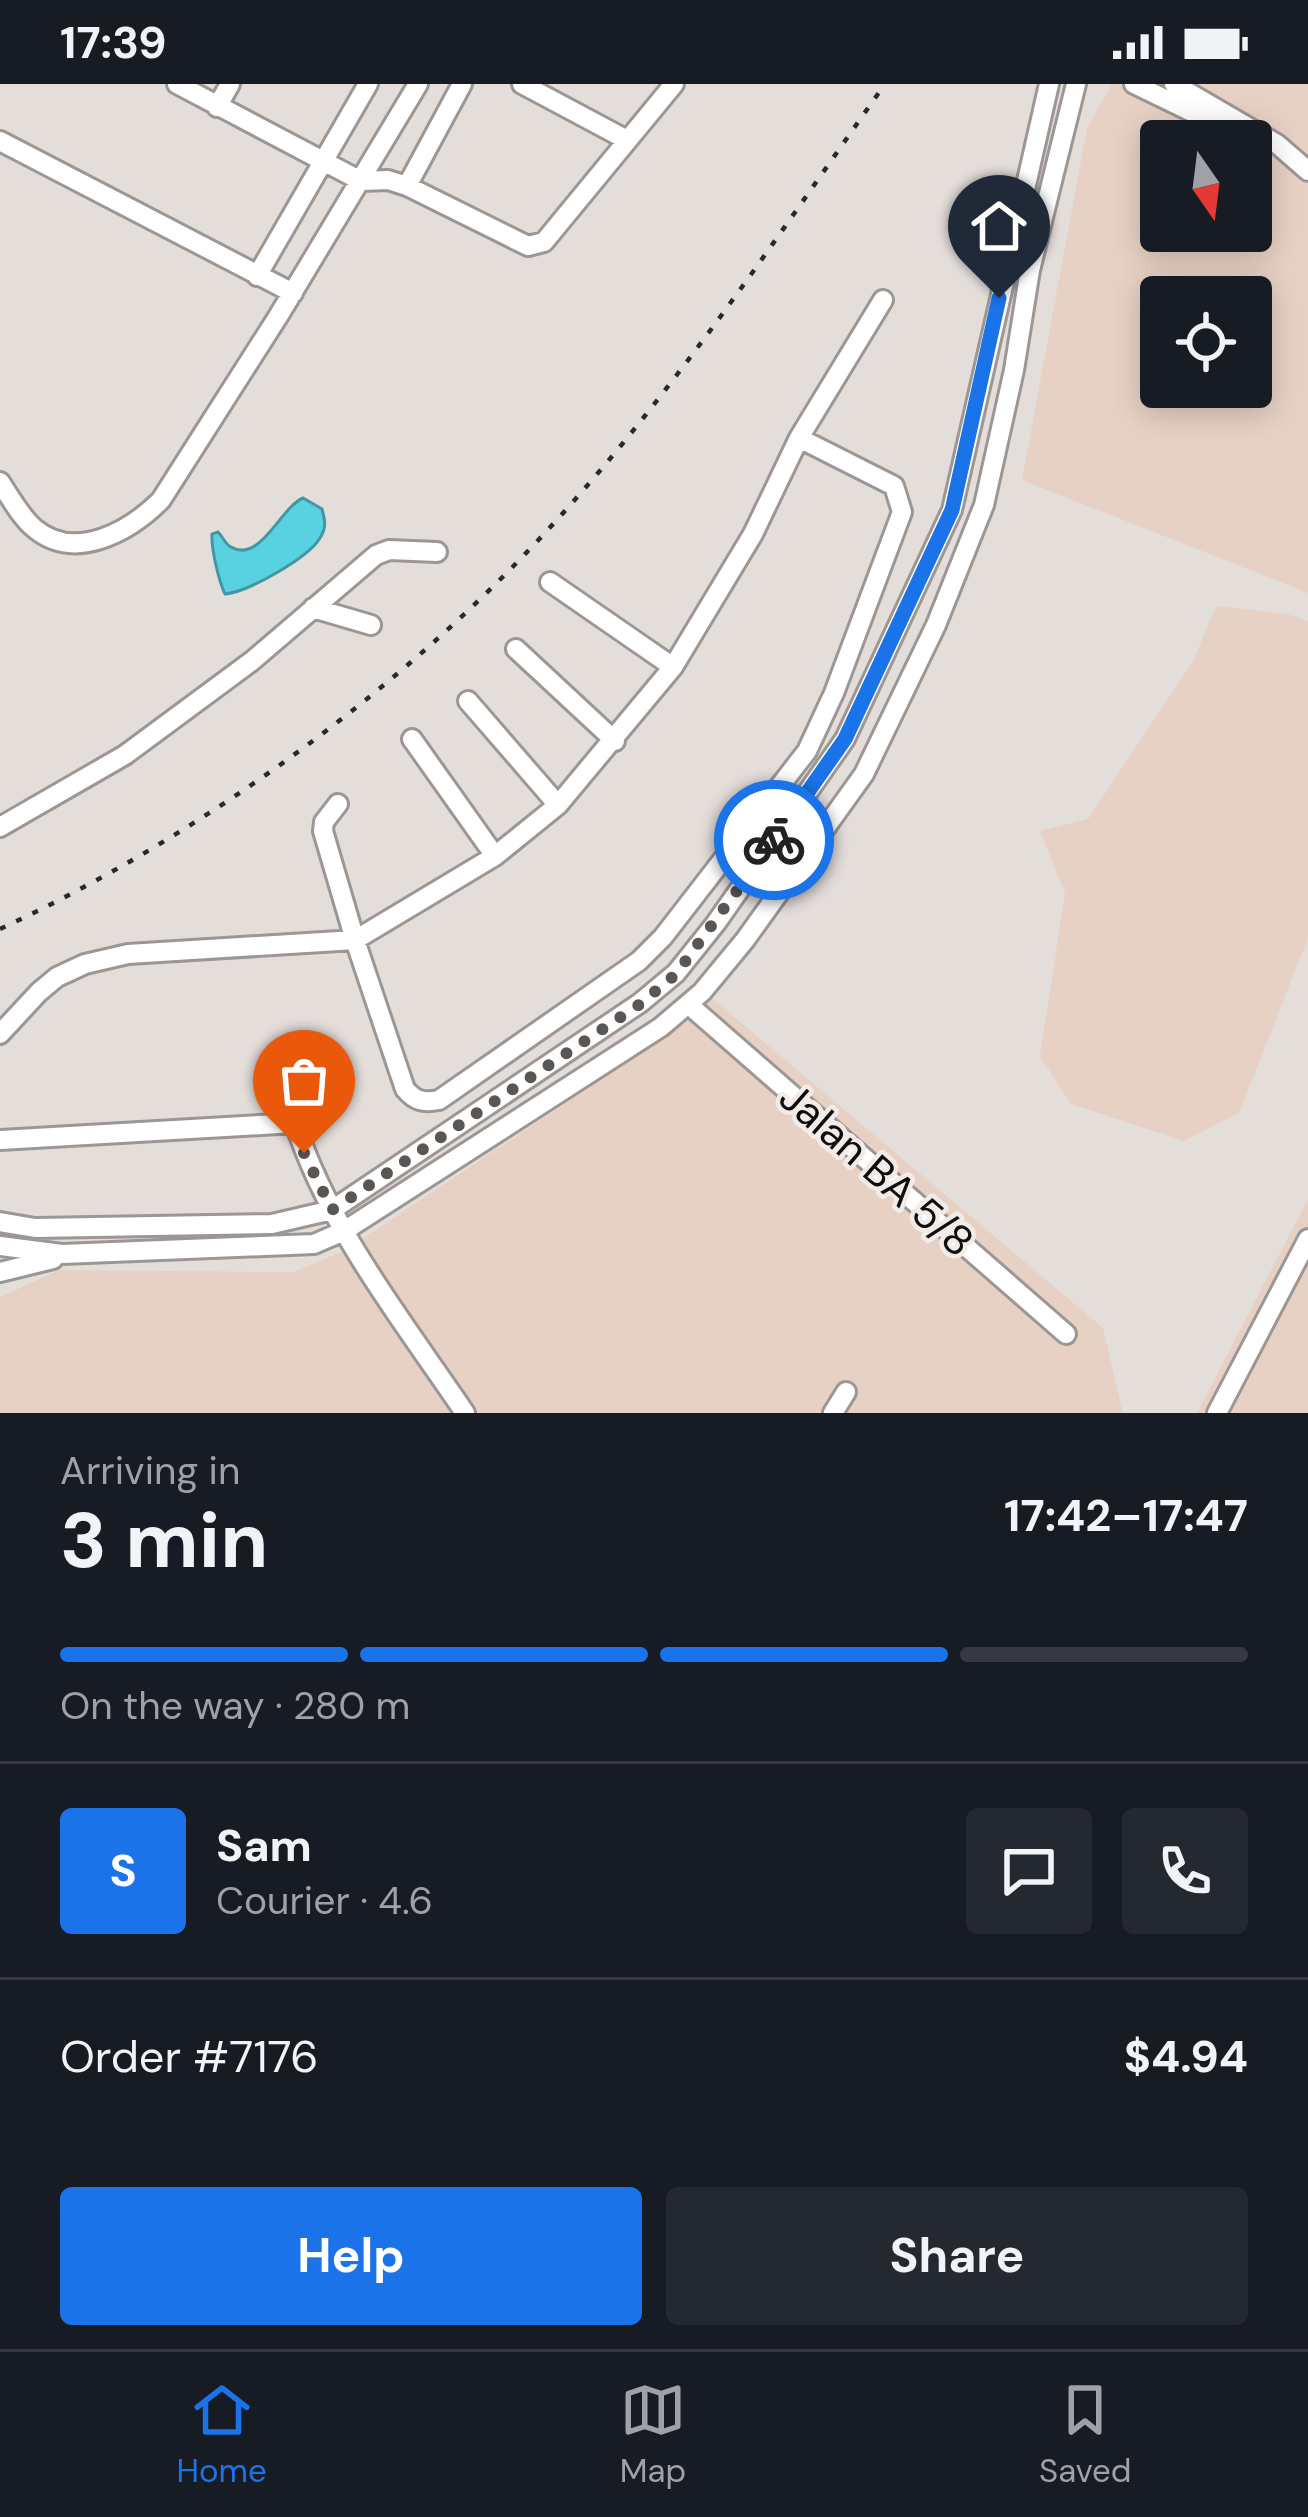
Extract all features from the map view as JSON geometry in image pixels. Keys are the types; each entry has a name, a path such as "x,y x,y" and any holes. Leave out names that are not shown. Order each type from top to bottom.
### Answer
{"street":[{"path":"177,84 361,182 388,180 406,186 528,246 544,242 674,84"},
{"path":"217,107 230,84"},
{"path":"257,276 368,84"},
{"path":"0,482 7,506 46,538 68,543 119,533 141,520 161,500 418,84"},
{"path":"406,186 462,84"},
{"path":"522,84 627,140"},
{"path":"0,1222 35,1228 272,1224 332,1210 640,1004 676,974 845,739 952,510 1049,84"},
{"path":"0,1246 62,1254 314,1244 344,1231 661,1027 688,1004 745,940 864,774 937,625 984,505 1014,370 1034,248 1076,84"},
{"path":"1068,104 1086,84"},
{"path":"1134,84 1216,120"},
{"path":"1174,84 1235,120"},
{"path":"0,141 293,292"},
{"path":"1272,142 1308,171"},
{"path":"0,1034 57,977 85,964 128,954 355,940 495,856 558,805 674,667 753,534 799,438 883,300"},
{"path":"338,804 323,831 405,1089 413,1099 439,1100 613,982 663,937 807,751 855,638 902,501 894,486 799,438"},
{"path":"0,826 125,755 252,661 357,569 389,550 437,552"},
{"path":"550,582 674,667"},
{"path":"313,608 371,625"},
{"path":"516,649 615,740"},
{"path":"468,701 558,805"},
{"path":"412,740 495,856"},
{"name":"Jalan BA 5/8","path":"688,1004 1066,1334"},
{"path":"505,1057 522,1082"},
{"path":"0,1140 295,1123 304,1153 344,1231 465,1413"},
{"path":"1216,1413 1308,1239"},
{"path":"0,1272 62,1254"},
{"path":"833,1413 846,1391"}],"shaded area":[{"path":"1112,84 1308,84 1308,593 1022,480 1087,128"},
{"path":"1216,606 1308,621 1308,938 1239,1113 1184,1141 1071,1104 1040,1056 1065,893 1040,831 1088,819 1193,661"},
{"path":"713,999 1103,1328 1123,1413 0,1413 0,1297 59,1270 293,1272 344,1251 668,1035"},
{"path":"1308,1199 1308,1413 1197,1413"}],"water":[{"path":"303,498 322,509 325,524 320,538 277,573 225,594 212,534 218,532 231,547 251,548"}],"railway":[{"path":"0,929 148,851 290,758 424,651 485,594 636,428 885,84"}],"way so far":[{"path":"304,1153 332,1210 640,1004 676,974 774,840"}],"route":[{"path":"774,840 845,739 952,510 999,298"}]}
